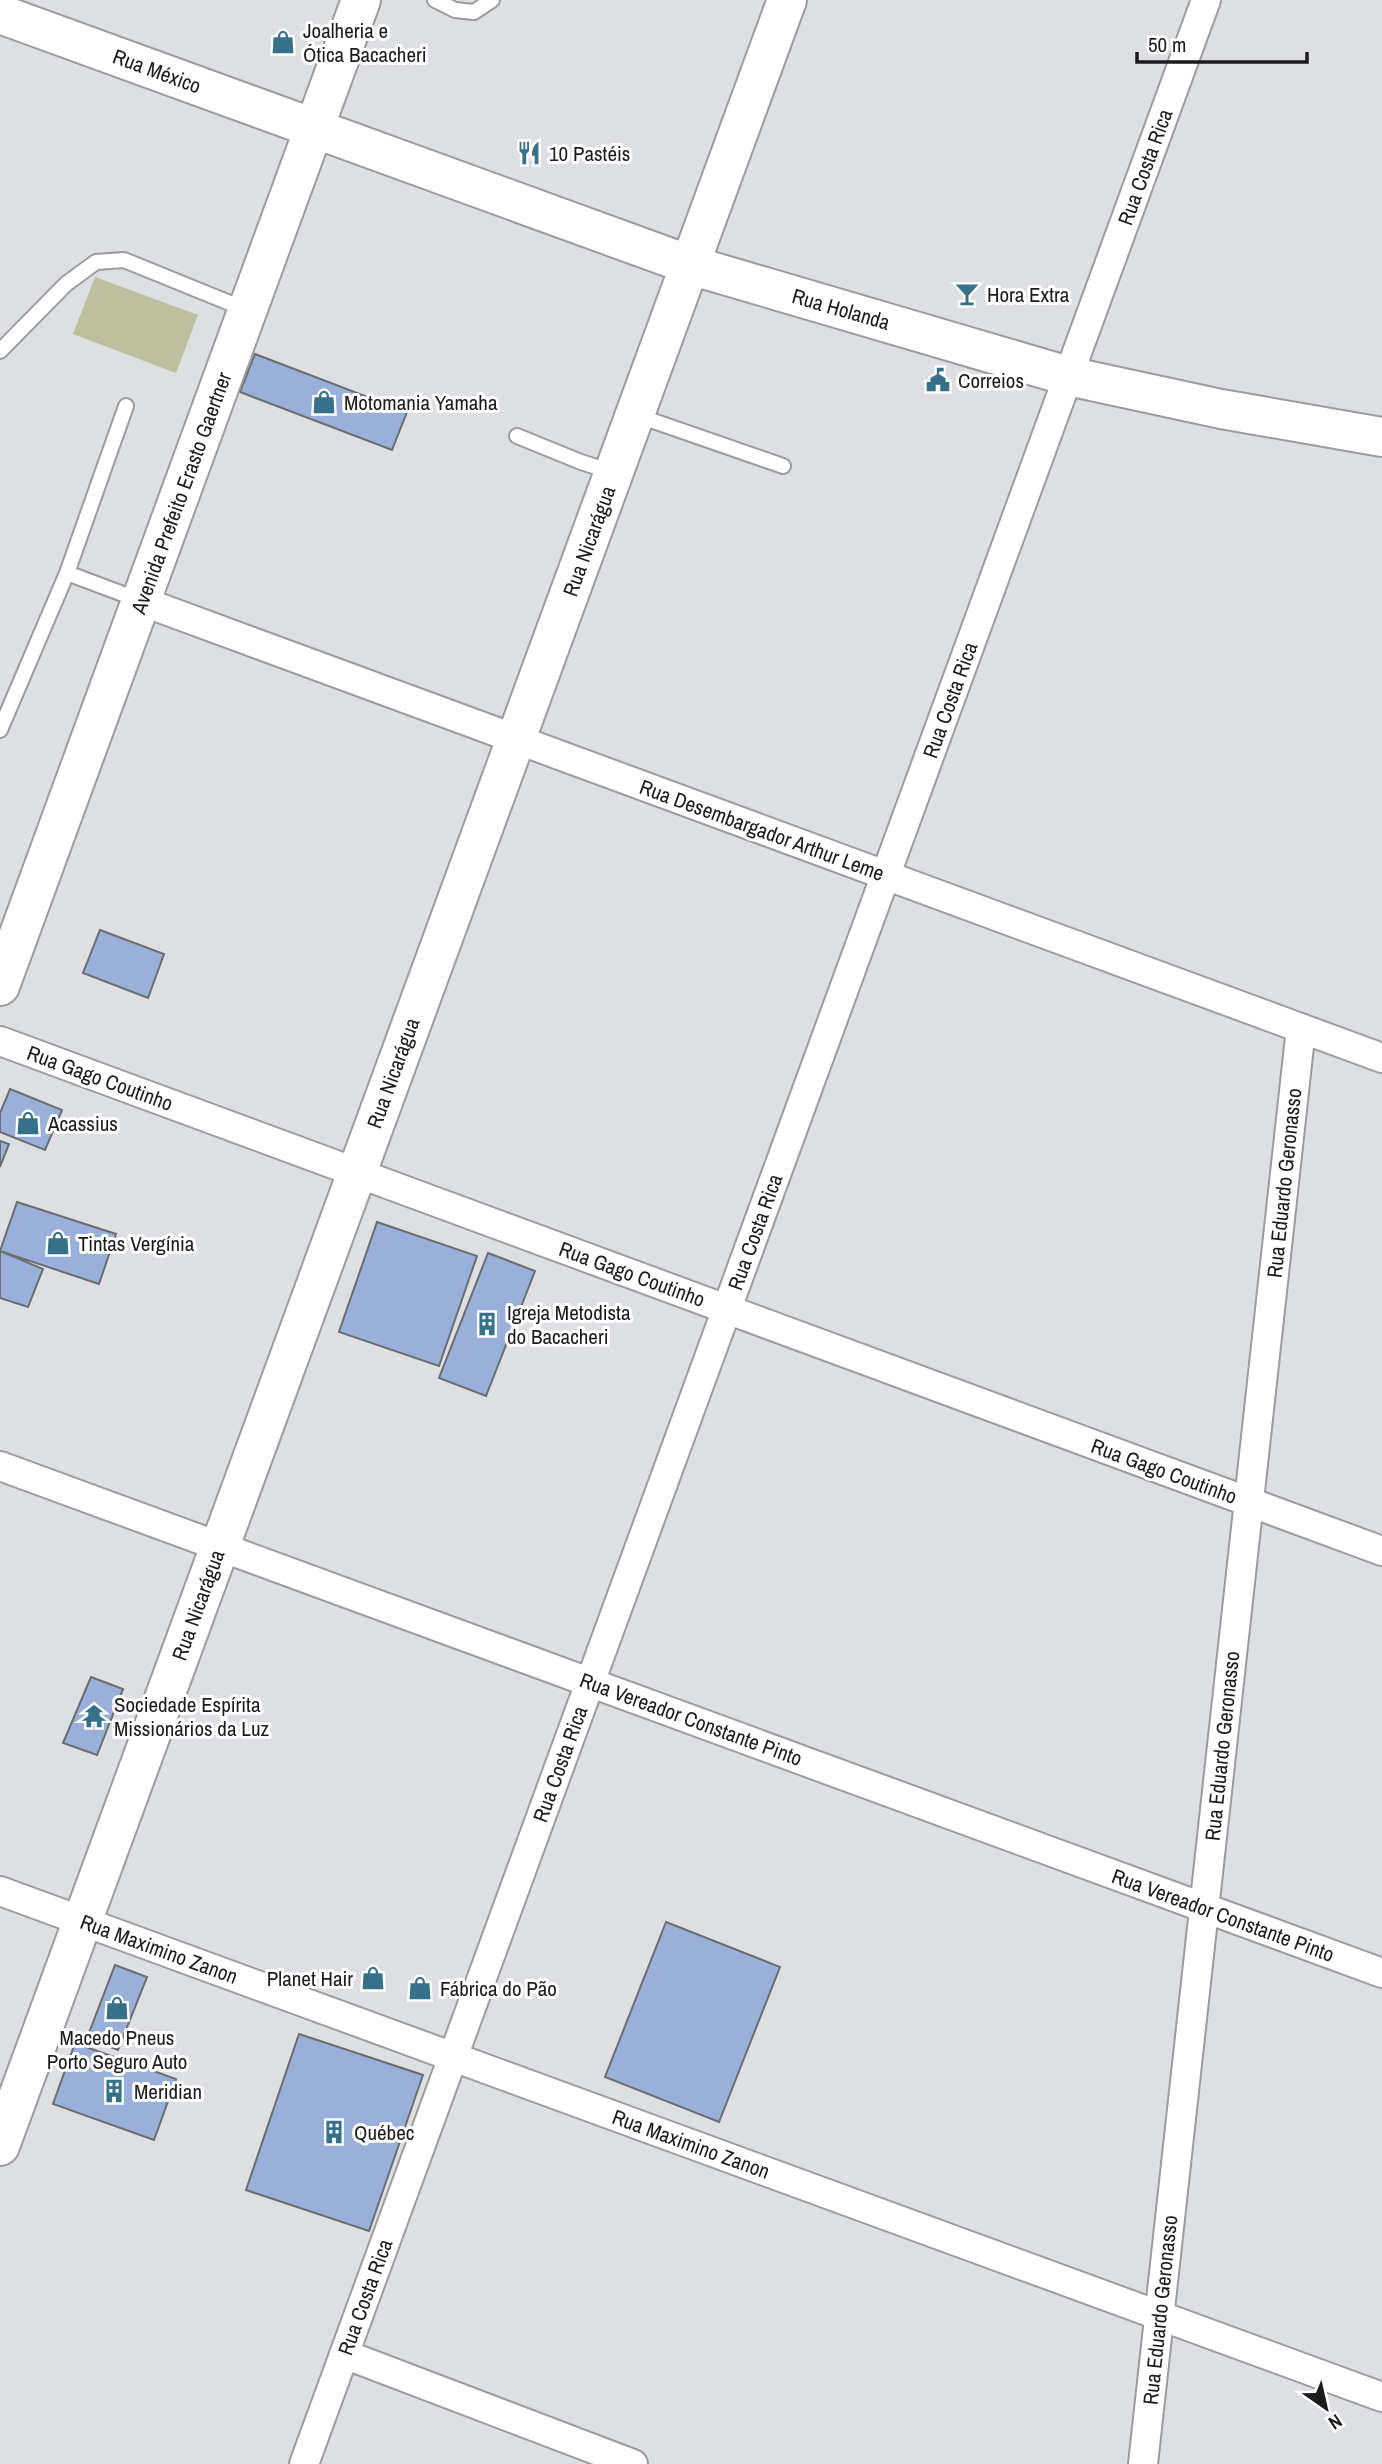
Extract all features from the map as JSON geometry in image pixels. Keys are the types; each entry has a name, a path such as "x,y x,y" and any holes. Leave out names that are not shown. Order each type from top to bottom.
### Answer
{"main road":[{"name":"Avenida Prefeito Erasto Gaertner","path":"0,986 361,0"},
{"name":"Rua Nicarágua","path":"0,2146 787,0"},
{"name":"Rua México","path":"0,14 314,128"},
{"name":"Rua Holanda","path":"314,128 690,265 1068,376 1221,409 1382,437"}],"street":[{"name":"Rua Costa Rica","path":"304,2464 1206,0"},
{"name":"Rua Desembargador Arthur Leme","path":"141,601 1382,1058"},
{"name":"Rua Eduardo Geronasso","path":"1143,2464 1301,1028"},
{"name":"Rua Gago Coutinho","path":"0,1041 1382,1551"},
{"name":"Rua Vereador Constante Pinto","path":"0,1466 1382,1972"},
{"name":"Rua Maximino Zanon","path":"0,1891 1382,2397"},
{"path":"344,2354 633,2464"}],"lane":[{"path":"435,0 455,10 474,12 492,0"},
{"path":"0,351 66,284 96,262 124,260 247,310"},
{"path":"0,730 67,573 126,406"},
{"path":"634,415 783,466"},
{"path":"517,436 581,462 614,472"},
{"path":"67,573 141,601"}],"green space":[{"path":"95,277 198,315 176,373 73,334"}],"building":[{"name":"Motomania Yamaha","path":"255,354 407,412 392,450 240,392"},
{"path":"100,930 164,954 148,998 83,973"},
{"name":"Acassius","path":"10,1089 62,1110 45,1150 0,1132 0,1113"},
{"path":"0,1141 9,1144 0,1167"},
{"name":"Tintas Vergínia","path":"17,1202 116,1234 99,1284 0,1251"},
{"path":"377,1222 477,1256 439,1366 339,1332"},
{"path":"0,1251 43,1269 28,1307 0,1298"},
{"name":"Igreja Metodista do Bacacheri","path":"488,1253 535,1271 486,1396 439,1378"},
{"name":"Sociedade Espírita Missionários da Luz","path":"91,1677 123,1689 97,1755 63,1743"},
{"path":"666,1922 780,1967 719,2122 605,2077"},
{"name":"Macedo Pneus Porto Seguro Auto","path":"115,1965 147,1977 118,2050 87,2038"},
{"name":"Québec","path":"299,2034 423,2075 369,2231 246,2190"},
{"name":"Meridian","path":"75,2043 176,2079 154,2140 53,2104"}],"place":[{"name":"Joalheria e Ótica Bacacheri","path":"283,42"},
{"name":"10 Pastéis","path":"529,153"},
{"name":"Hora Extra","path":"967,294"},
{"name":"Correios","path":"938,380"},
{"name":"Motomania Yamaha","path":"324,402"},
{"name":"Acassius","path":"28,1123"},
{"name":"Tintas Vergínia","path":"58,1243"},
{"name":"Igreja Metodista do Bacacheri","path":"487,1324"},
{"name":"Sociedade Espírita Missionários da Luz","path":"94,1716"},
{"name":"Planet Hair","path":"373,1978"},
{"name":"Fábrica do Pão","path":"420,1988"},
{"name":"Macedo Pneus Porto Seguro Auto","path":"117,2008"},
{"name":"Meridian","path":"114,2091"},
{"name":"Québec","path":"334,2132"}]}
